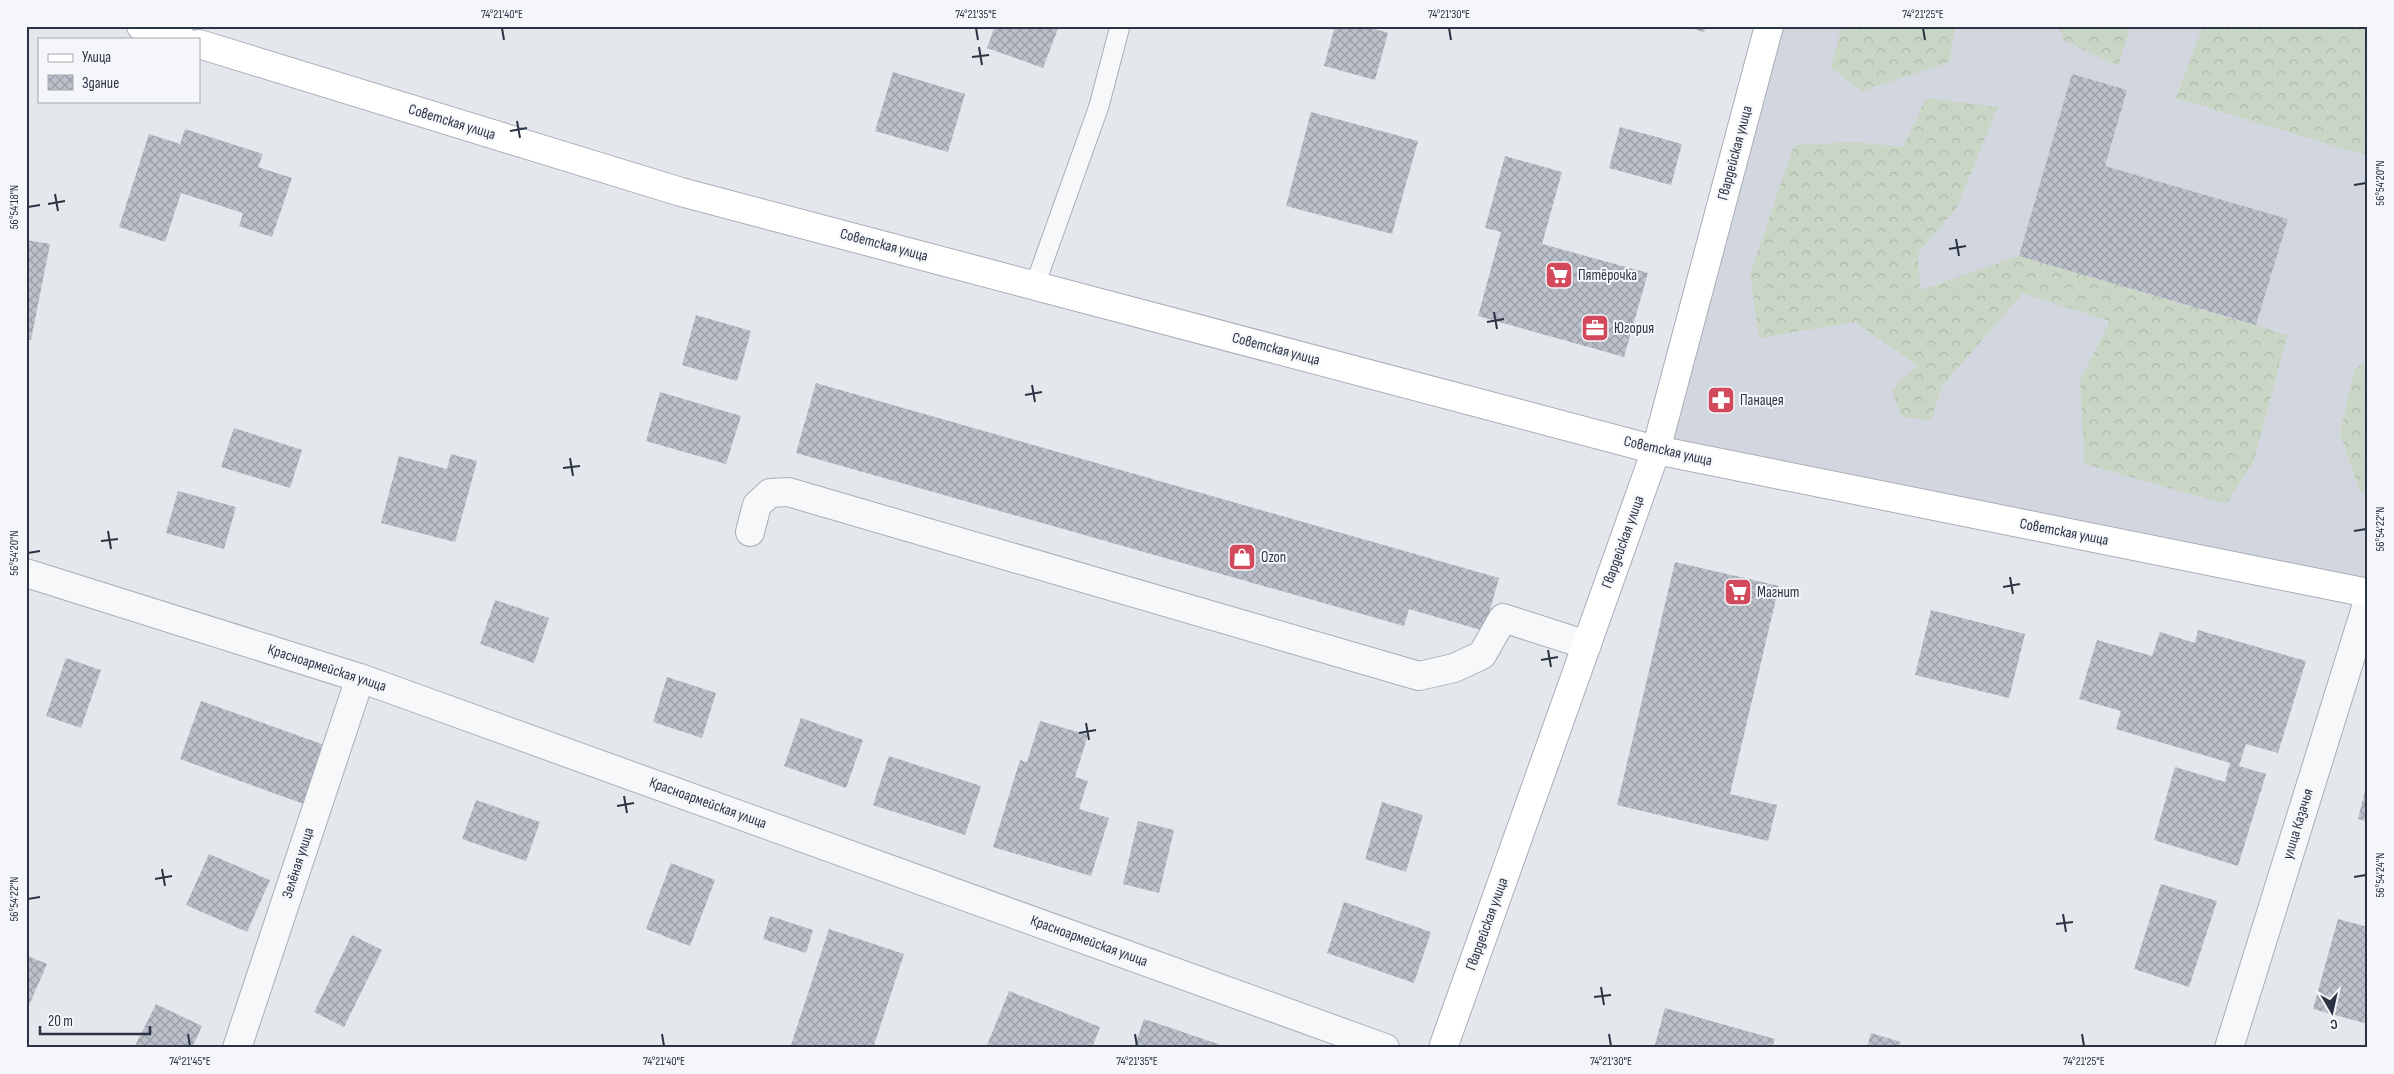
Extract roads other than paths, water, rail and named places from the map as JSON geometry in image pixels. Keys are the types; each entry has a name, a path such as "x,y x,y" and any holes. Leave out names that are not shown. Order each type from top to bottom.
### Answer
{"main road":[{"path":"141,26 179,38"},
{"name":"Гвардейская улица","path":"1443,1048 1656,450 1769,26"},
{"name":"Советская улица","path":"200,44 681,192 1656,450 2368,593"}],"street":[{"path":"750,532 757,505 770,492 788,492 1419,676 1454,668 1482,655 1503,618 1587,645"},
{"name":"Красноармейская улица","path":"26,573 360,678 1386,1048"},
{"name":"улица Казачья","path":"2229,1048 2368,601"},
{"name":"Зелёная улица","path":"237,1048 360,678"}],"lane":[{"path":"1035,285 1099,106 1120,26"}],"place":[{"name":"Пятёрочка","path":"1559,275"},
{"name":"Югория","path":"1595,328"},
{"name":"Панацея","path":"1721,400"},
{"name":"Ozon","path":"1242,557"},
{"name":"Магнит","path":"1738,592"}]}
